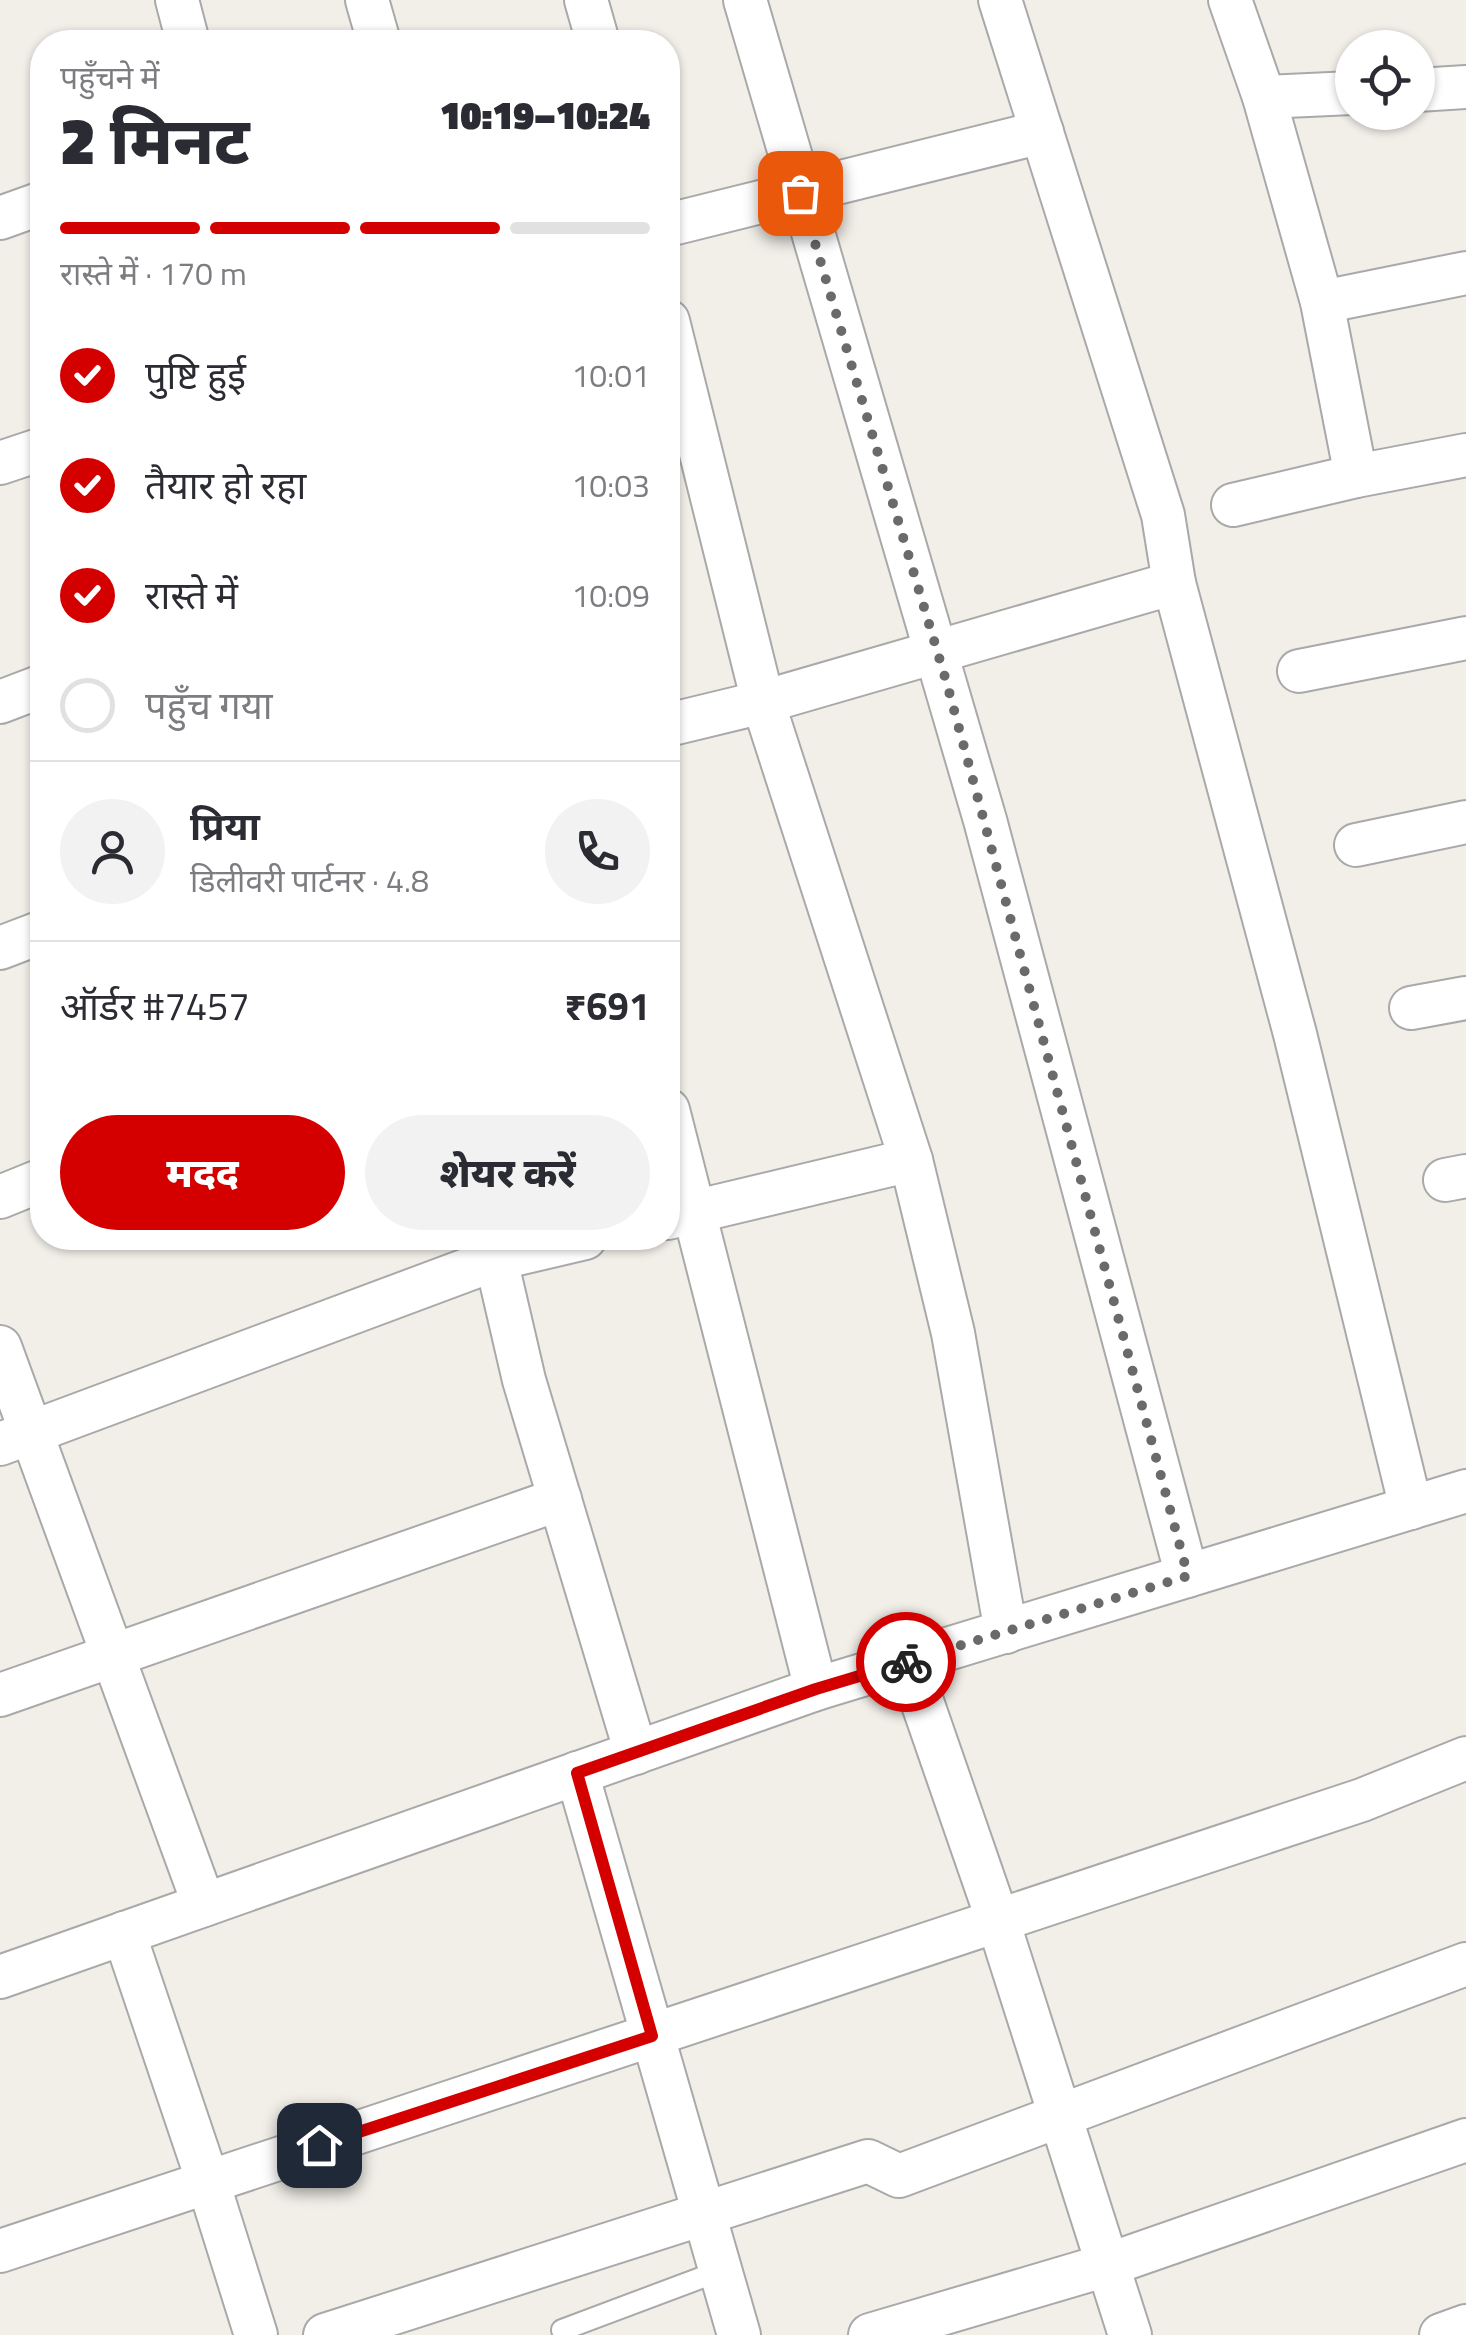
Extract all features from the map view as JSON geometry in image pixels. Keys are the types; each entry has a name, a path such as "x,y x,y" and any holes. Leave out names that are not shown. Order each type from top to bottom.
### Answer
{"street":[{"path":"176,0 185,30"},
{"path":"367,0 376,30"},
{"path":"586,0 595,30"},
{"path":"746,0 938,650 1188,1576"},
{"path":"1000,0 1163,515 1174,583 1295,1034 1411,1508"},
{"path":"1230,0 1264,97 1322,302 1356,476"},
{"path":"1435,89 1466,87"},
{"path":"1264,97 1335,94"},
{"path":"680,222 1042,132"},
{"path":"0,218 30,207"},
{"path":"1322,302 1466,273"},
{"path":"680,369 763,702 910,1160 953,1333 1006,1632"},
{"path":"0,463 30,453"},
{"path":"1233,505 1466,455"},
{"path":"680,722 763,702 1174,583"},
{"path":"1300,670 1466,638"},
{"path":"0,702 30,691"},
{"path":"1356,845 1466,822"},
{"path":"0,948 30,937"},
{"path":"1411,1008 1466,998"},
{"path":"816,1689 680,1215 910,1160"},
{"path":"0,1197 30,1185"},
{"path":"16,1439 489,1250"},
{"path":"494,1250 524,1380 636,1752"},
{"path":"0,1348 16,1439 113,1656 204,1905"},
{"path":"0,1977 816,1689 1466,1491"},
{"path":"0,1695 560,1499"},
{"path":"908,1661 998,1921 1130,2335"},
{"path":"0,2251 1362,1800 1466,1758"},
{"path":"577,1773 739,2335"},
{"path":"124,1933 256,2335"},
{"path":"325,2335 868,2161 899,2176 1466,1964"},
{"path":"870,2335 1107,2265 1466,2140"},
{"path":"1441,2335 1466,2326"}],"lane":[{"path":"562,2330 722,2270"}],"way so far":[{"path":"800,193 947,684 1188,1576 906,1662"}],"route":[{"path":"319,2145 652,2036 577,1773 816,1689 906,1662"}]}
